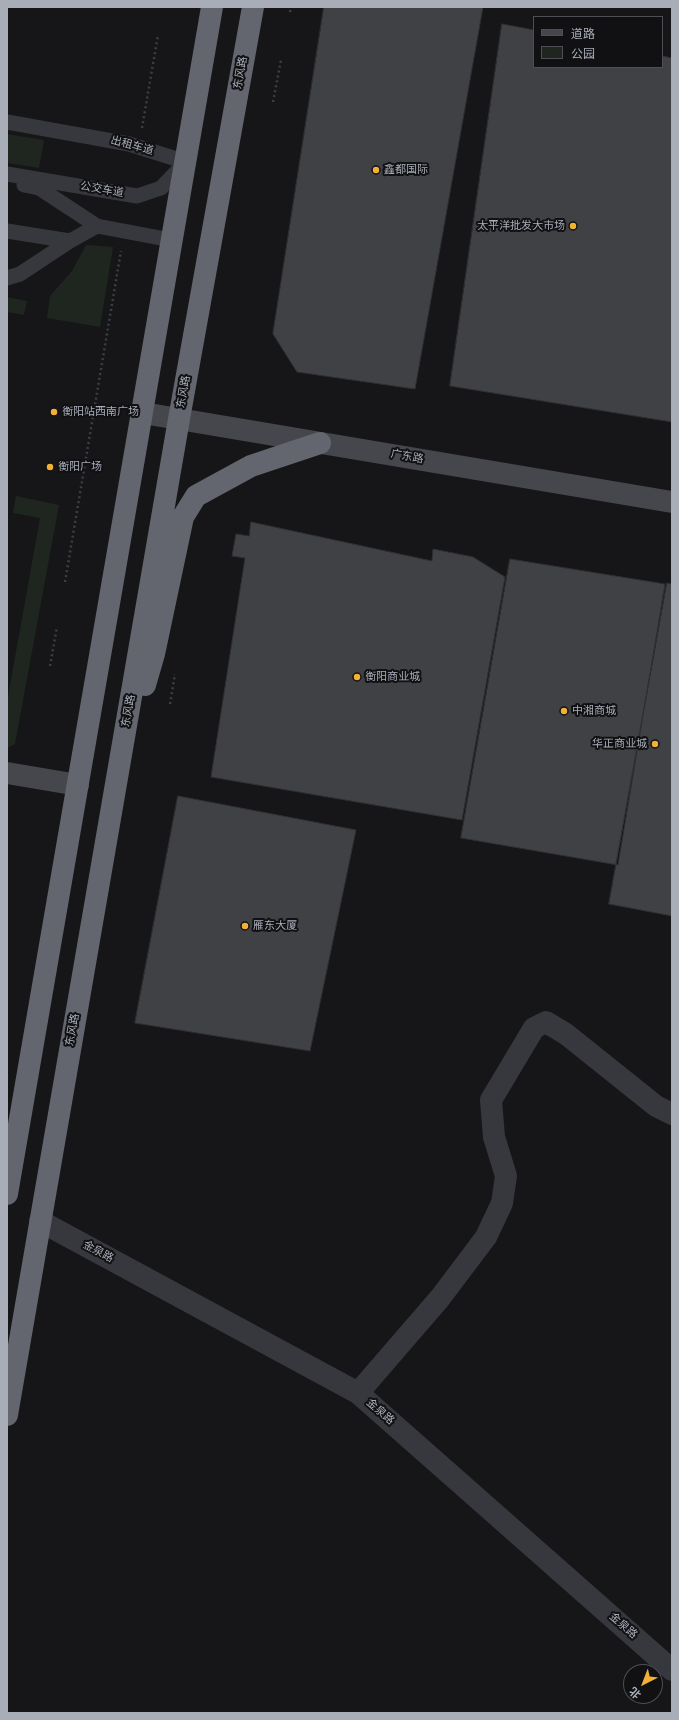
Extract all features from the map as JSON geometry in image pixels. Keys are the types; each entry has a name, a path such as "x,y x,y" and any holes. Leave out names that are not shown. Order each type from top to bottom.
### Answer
{"highway":[{"path":"7,1194 212,7"},
{"name":"东风路","path":"7,1415 179,419 252,7"},
{"path":"114,798 154,654 183,517 196,496 250,466 320,443"}],"main road":[{"name":"广东路","path":"143,413 672,502"},
{"path":"7,773 78,785"}],"street":[{"path":"358,1393 440,1298 486,1237 502,1203 506,1176 494,1137 491,1100 534,1028 546,1022 566,1034 656,1106 672,1114"},
{"name":"金泉路","path":"40,1221 358,1393 672,1670"}],"lane":[{"name":"出租车道","path":"7,111 54,120 78,134"},
{"name":"出租车道","path":"7,122 129,144 186,162"},
{"name":"公交车道","path":"7,174 137,196 161,188 186,162"},
{"path":"7,182 39,188 97,226 171,240"},
{"path":"7,278 20,274 70,241 97,226"},
{"path":"7,231 70,241"}],"path":[{"path":"290,12 291,7"},
{"path":"139,147 158,35"},
{"path":"273,102 281,60"},
{"path":"65,582 125,231"},
{"path":"50,666 57,627"},
{"path":"170,704 175,673"}],"green space":[{"path":"7,134 44,140 39,168 7,163"},
{"path":"86,245 113,247 100,327 47,318 50,296 72,271"},
{"path":"7,297 27,301 24,315 7,312"},
{"path":"16,496 59,505 15,744 7,748 7,702 40,518 13,513"}],"building":[{"name":"鑫都国际","path":"324,7 483,7 415,389 297,372 273,334"},
{"name":"太平洋批发大市场","path":"502,24 533,30 533,68 663,68 663,56 672,58 672,422 450,386"},
{"name":"衡阳商业城","path":"251,522 432,561 433,549 473,557 505,577 462,820 211,777 245,558 232,556 236,534 249,536"},
{"name":"中湘商城","path":"510,559 665,584 618,865 461,838"},
{"name":"华正商业城","path":"667,583 672,584 672,916 609,904"},
{"name":"雁东大厦","path":"178,796 356,830 310,1051 135,1023"}],"place":[{"name":"鑫都国际","path":"376,170"},
{"name":"太平洋批发大市场","path":"573,226"},
{"name":"衡阳站西南广场","path":"54,412"},
{"name":"衡阳广场","path":"50,467"},
{"name":"衡阳商业城","path":"357,677"},
{"name":"中湘商城","path":"564,711"},
{"name":"华正商业城","path":"655,744"},
{"name":"雁东大厦","path":"245,926"}]}
